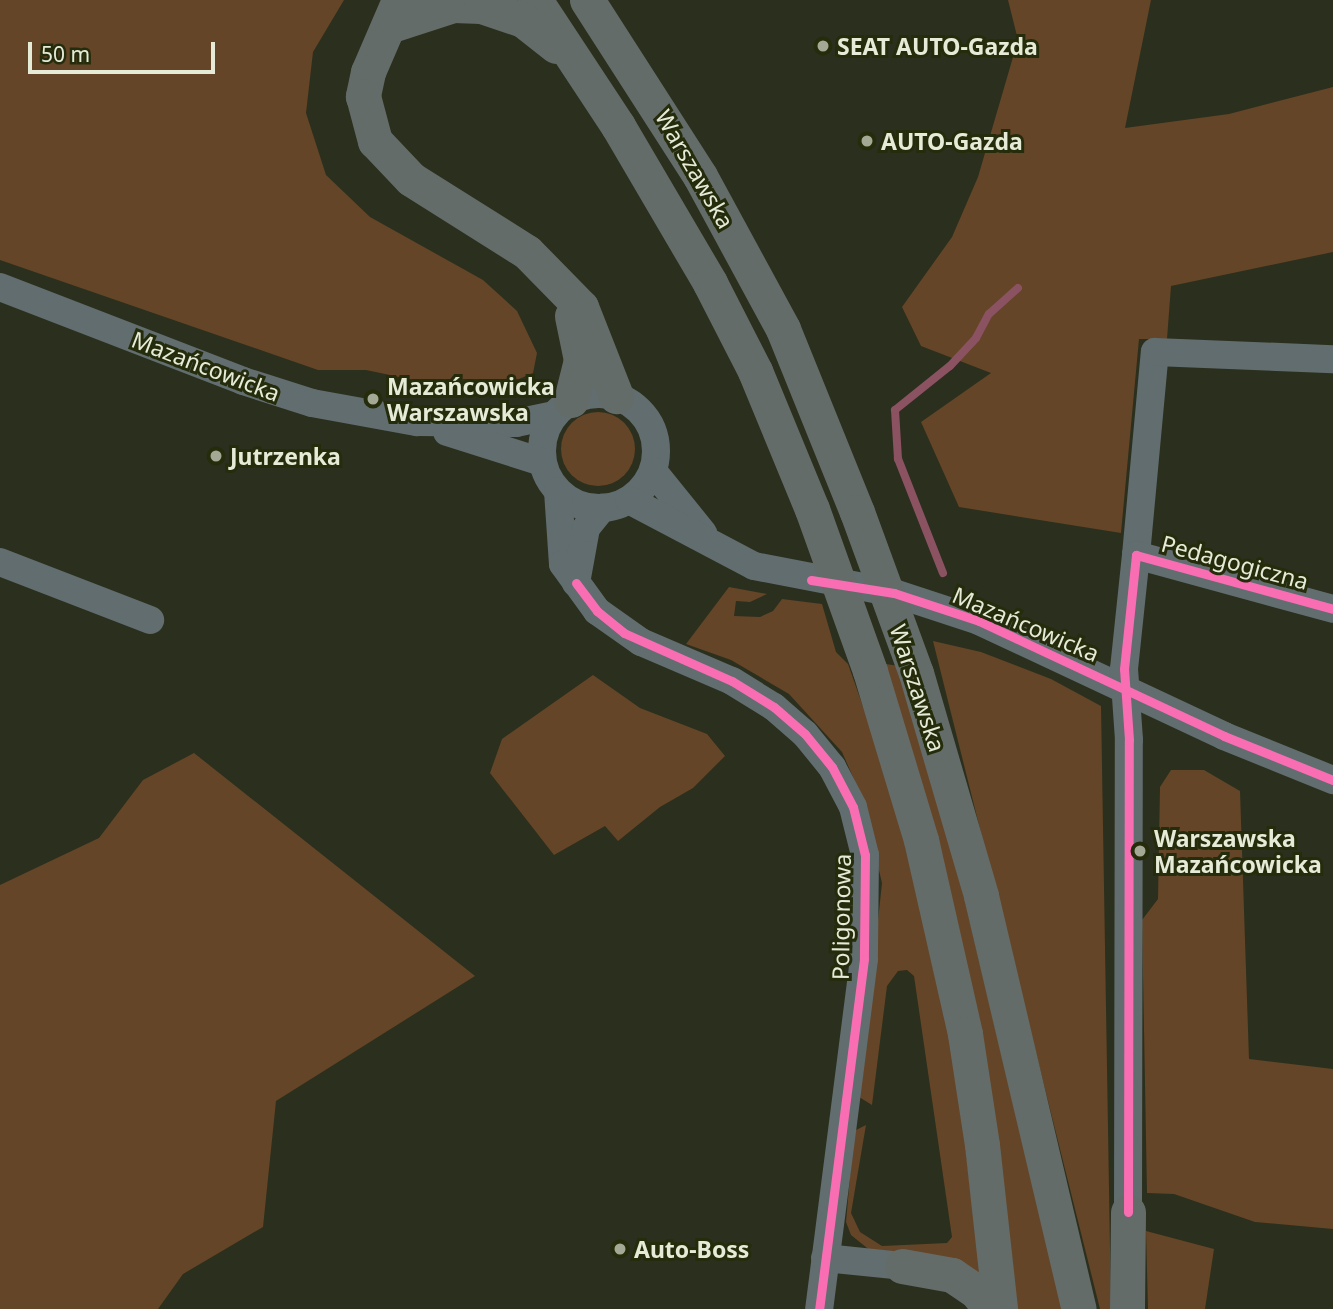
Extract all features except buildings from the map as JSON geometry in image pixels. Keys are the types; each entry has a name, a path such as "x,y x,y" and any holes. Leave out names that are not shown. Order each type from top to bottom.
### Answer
{"main road":[{"name":"Warszawska","path":"535,0 578,63 710,284 755,371 812,509 870,671 921,840 965,1034 1000,1309"},
{"name":"Warszawska","path":"587,0 622,50 700,176 783,329 857,512 916,673 981,896 1079,1309"},
{"path":"617,0 622,50"},
{"path":"578,63 523,20 481,6 453,5 395,12 368,72 363,96 375,141 411,179 527,252 592,324 617,396"},
{"path":"562,289 580,347 562,408"},
{"path":"1127,1309 1128,1212"},
{"path":"902,1266 952,1275 976,1291 990,1309"}],"street":[{"name":"Mazańcowicka","path":"0,287 286,396 418,422 542,462"},
{"name":"Pedagogiczna","path":"1128,1212 1129,740 1125,689 1155,352 1333,359"},
{"path":"585,395 617,396 646,418 656,453 653,471 629,500 602,508 578,505 558,491 542,462 545,430 562,408 585,395"},
{"name":"Mazańcowicka","path":"418,422 516,423 562,408"},
{"name":"Mazańcowicka","path":"653,471 712,543"},
{"name":"Poligonowa","path":"558,491 559,553 576,583 597,611 624,633 657,651 732,681 774,707 806,734 832,767 853,807 865,855 864,959 819,1309"},
{"name":"Mazańcowicka","path":"629,500 712,543 776,572 894,593 979,621 1272,758 1333,780"},
{"path":"576,583 586,528 602,508"},
{"name":"Pedagogiczna","path":"1136,555 1333,609"},
{"path":"0,562 150,620"},
{"path":"825,1258 902,1266"}],"shaded area":[{"path":"0,0 344,0 313,52 306,113 326,175 370,217 483,280 517,311 537,353 533,373 519,379 409,379 366,370 318,370 0,260"},
{"path":"1008,0 1151,0 1125,128 1229,114 1333,87 1333,252 1171,286 1167,339 1139,339 1121,533 959,507 921,422 991,373 921,346 902,307 952,237 978,177 1018,40"},
{"path":"598,412 612,415 624,423 632,435 635,449 632,463 624,475 612,483 598,486 584,483 572,475 564,463 561,449 564,435 572,423 584,415"},
{"path":"729,587 767,594 750,602 736,601 734,616 760,617 773,611 782,599 822,604 836,652 848,664 890,783 954,1049 980,1273 872,1252 851,1235 846,1222 854,1131 866,1125 851,1213 860,1232 882,1246 947,1243 952,1237 914,976 907,970 898,971 887,986 872,1105 859,1097 882,883 861,795 842,752 789,694 731,660 686,644"},
{"path":"933,641 981,652 1051,679 1101,706 1111,1309 1100,1309"},
{"path":"886,664 899,666 954,855 1062,1309 1017,1309 938,844"},
{"path":"593,675 640,708 707,734 725,756 693,788 660,807 618,841 605,826 554,855 490,773 502,739"},
{"path":"194,753 475,976 276,1101 263,1227 183,1274 158,1309 0,1309 0,885 99,838 143,780"},
{"path":"1171,770 1204,770 1240,791 1249,1059 1333,1069 1333,1229 1255,1222 1174,1194 1147,1193 1142,920 1158,899 1160,787"},
{"path":"1146,1231 1214,1249 1205,1309 1148,1309"}],"waterway":[{"path":"943,573 898,459 895,410 950,366 976,338 989,314 1018,288"}],"cycle path":[{"path":"1128,1212 1129,740 1124,669 1136,555 1333,609"},
{"path":"811,580 894,593 979,621 1224,736 1333,780"},
{"path":"576,583 597,611 624,633 732,681 774,707 805,734 832,767 853,807 865,855 864,959 819,1309"}],"place":[{"name":"SEAT AUTO-Gazda","path":"823,46"},
{"name":"AUTO-Gazda","path":"867,141"},
{"name":"Mazańcowicka Warszawska","path":"373,399"},
{"name":"Jutrzenka","path":"216,456"},
{"name":"Warszawska Mazańcowicka","path":"1140,851"},
{"name":"Auto-Boss","path":"620,1249"}]}
